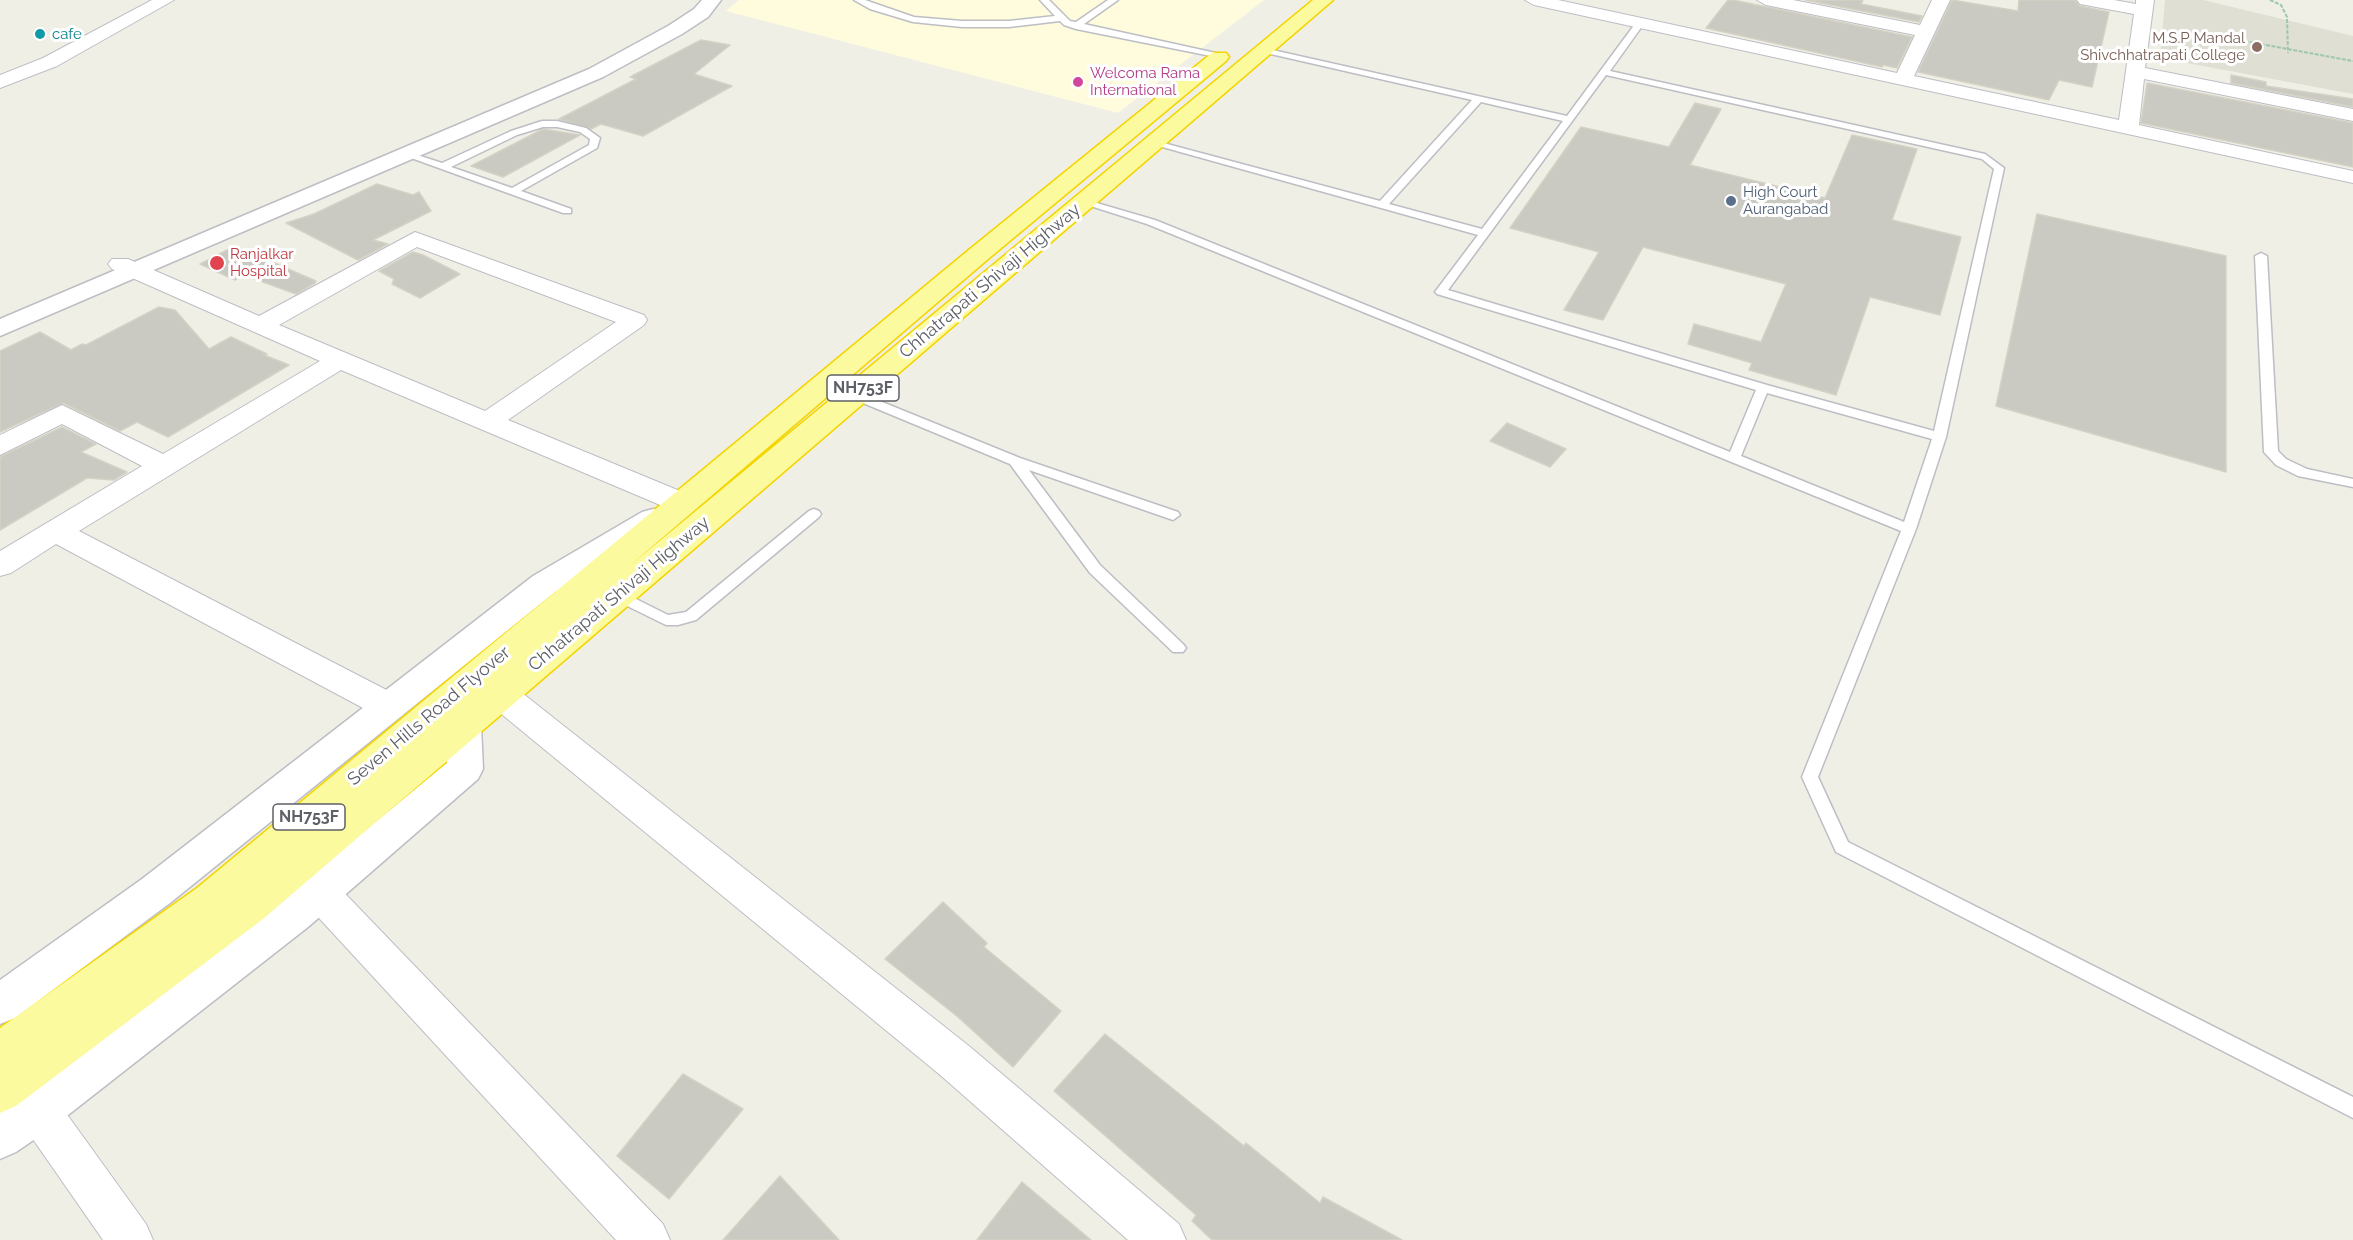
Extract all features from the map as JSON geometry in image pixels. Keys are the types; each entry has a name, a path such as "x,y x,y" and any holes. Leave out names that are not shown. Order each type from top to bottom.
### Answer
{"highway":[{"name":"Chhatrapati Shivaji Highway","path":"682,502 1290,0"},
{"name":"Chhatrapati Shivaji Highway","path":"464,725 500,694 613,580 855,395 1262,49 1324,0"},
{"name":"Seven Hills Road Flyover","path":"0,1054 210,900 613,580 682,502"},
{"name":"Seven Hills Road Flyover","path":"0,1091 249,906 464,725"}],"street":[{"path":"0,82 50,62 165,0"},
{"path":"0,328 407,139 626,53 689,6 692,0"},
{"path":"0,316 408,155 684,25 701,13 712,0"},
{"path":"1534,0 1582,4 1641,22 2353,177"},
{"path":"1766,0 1925,31"},
{"path":"1903,79 1941,0"},
{"path":"2086,0 2144,5 2128,128"},
{"path":"2136,72 2353,115"},
{"path":"261,325 415,239 635,320 487,422"},
{"path":"128,267 339,360 682,502"},
{"path":"0,565 339,360"},
{"path":"0,446 62,413 164,466"},
{"path":"0,1004 156,891 544,585 682,502"},
{"path":"55,531 390,707"},
{"path":"500,694 954,1060 1163,1240"},
{"path":"0,1136 38,1110 319,892 465,769 464,725"},
{"path":"319,892 647,1240"},
{"path":"38,1110 130,1240"}],"lane":[{"path":"858,0 889,13 954,24 1009,24 1061,18"},
{"path":"1044,0 1067,23 1076,26 1221,55"},
{"path":"1076,26 1114,0"},
{"path":"1641,22 1441,292 1763,388 1939,437"},
{"path":"1262,49 1568,119"},
{"path":"1604,72 1985,157 1999,168 1939,437 1909,529 1810,777 1842,846 2353,1108"},
{"path":"1382,205 1479,98"},
{"path":"442,167 514,133 542,124 557,124 583,130 595,138 594,146 513,192"},
{"path":"1153,142 1484,233"},
{"path":"408,155 567,211"},
{"path":"1083,202 1151,222 1909,529"},
{"path":"2261,256 2271,452 2282,462 2303,473 2353,483"},
{"path":"1734,458 1763,388"},
{"path":"855,395 1016,461 1173,515"},
{"path":"1016,461 1095,569 1178,648"},
{"path":"613,580 666,620 678,620 690,616 814,514"}],"path":[{"path":"2270,0 2281,5 2288,20 2286,28 2288,54"},
{"path":"2212,35 2353,61"}],"shaded area":[{"name":"Welcoma Rama International","path":"739,0 1264,0 1118,113 726,11"},
{"name":"M.S.P Mandal Shivchhatrapati College","path":"2165,0 2203,0 2353,36 2353,94 2160,58"}],"building":[{"path":"1728,0 1912,37 1897,68 1883,65 1882,67 1706,28"},
{"path":"1805,0 1863,0 1861,4 1922,16 1919,22"},
{"path":"1952,0 2018,11 2019,0 2075,0 2080,6 2109,12 2092,87 2059,80 2049,100 1918,72"},
{"path":"701,40 730,45 694,74 732,86 643,136 601,124 591,129 559,119 636,79 630,77"},
{"path":"2231,75 2266,82 2266,86 2353,99 2353,107 2231,83"},
{"path":"2147,83 2353,123 2353,167 2141,123"},
{"path":"1695,103 1721,109 1690,165 1825,198 1852,135 1917,149 1892,220 1961,237 1940,315 1870,297 1836,395 1749,370 1752,363 1688,344 1694,324 1761,342 1786,284 1643,247 1603,320 1564,310 1599,252 1510,228 1581,127 1669,147"},
{"path":"543,129 580,135 503,177 471,166"},
{"path":"377,184 413,195 419,192 431,211 373,240 388,244 358,260 286,223 314,214"},
{"path":"2037,214 2226,256 2226,472 1996,406"},
{"path":"235,246 316,281 296,294 244,275 235,280 200,264"},
{"path":"413,252 460,274 420,298 392,284 394,279 379,271"},
{"path":"159,307 175,310 209,349 231,337 267,354 264,355 289,365 168,437 137,422 120,431 63,403 0,432 0,351 40,332 71,350 82,344 86,345"},
{"path":"1507,423 1566,449 1550,467 1490,441"},
{"path":"62,427 96,444 81,452 127,472 114,480 87,478 0,530 0,457"},
{"path":"943,902 987,943 984,947 1061,1011 1013,1067 958,1017 885,959"},
{"path":"1105,1034 1244,1146 1246,1143 1320,1203 1323,1197 1402,1240 1212,1240 1192,1221 1196,1215 1054,1091"},
{"path":"683,1074 743,1109 669,1199 617,1156"},
{"path":"780,1176 839,1240 723,1240"},
{"path":"1022,1182 1091,1240 977,1240"}],"place":[{"name":"cafe","path":"40,34"},
{"name":"M.S.P Mandal Shivchhatrapati College","path":"2257,47"},
{"name":"Welcoma Rama International","path":"1078,82"},
{"name":"High Court Aurangabad","path":"1731,201"},
{"name":"Ranjalkar Hospital","path":"217,263"}]}
